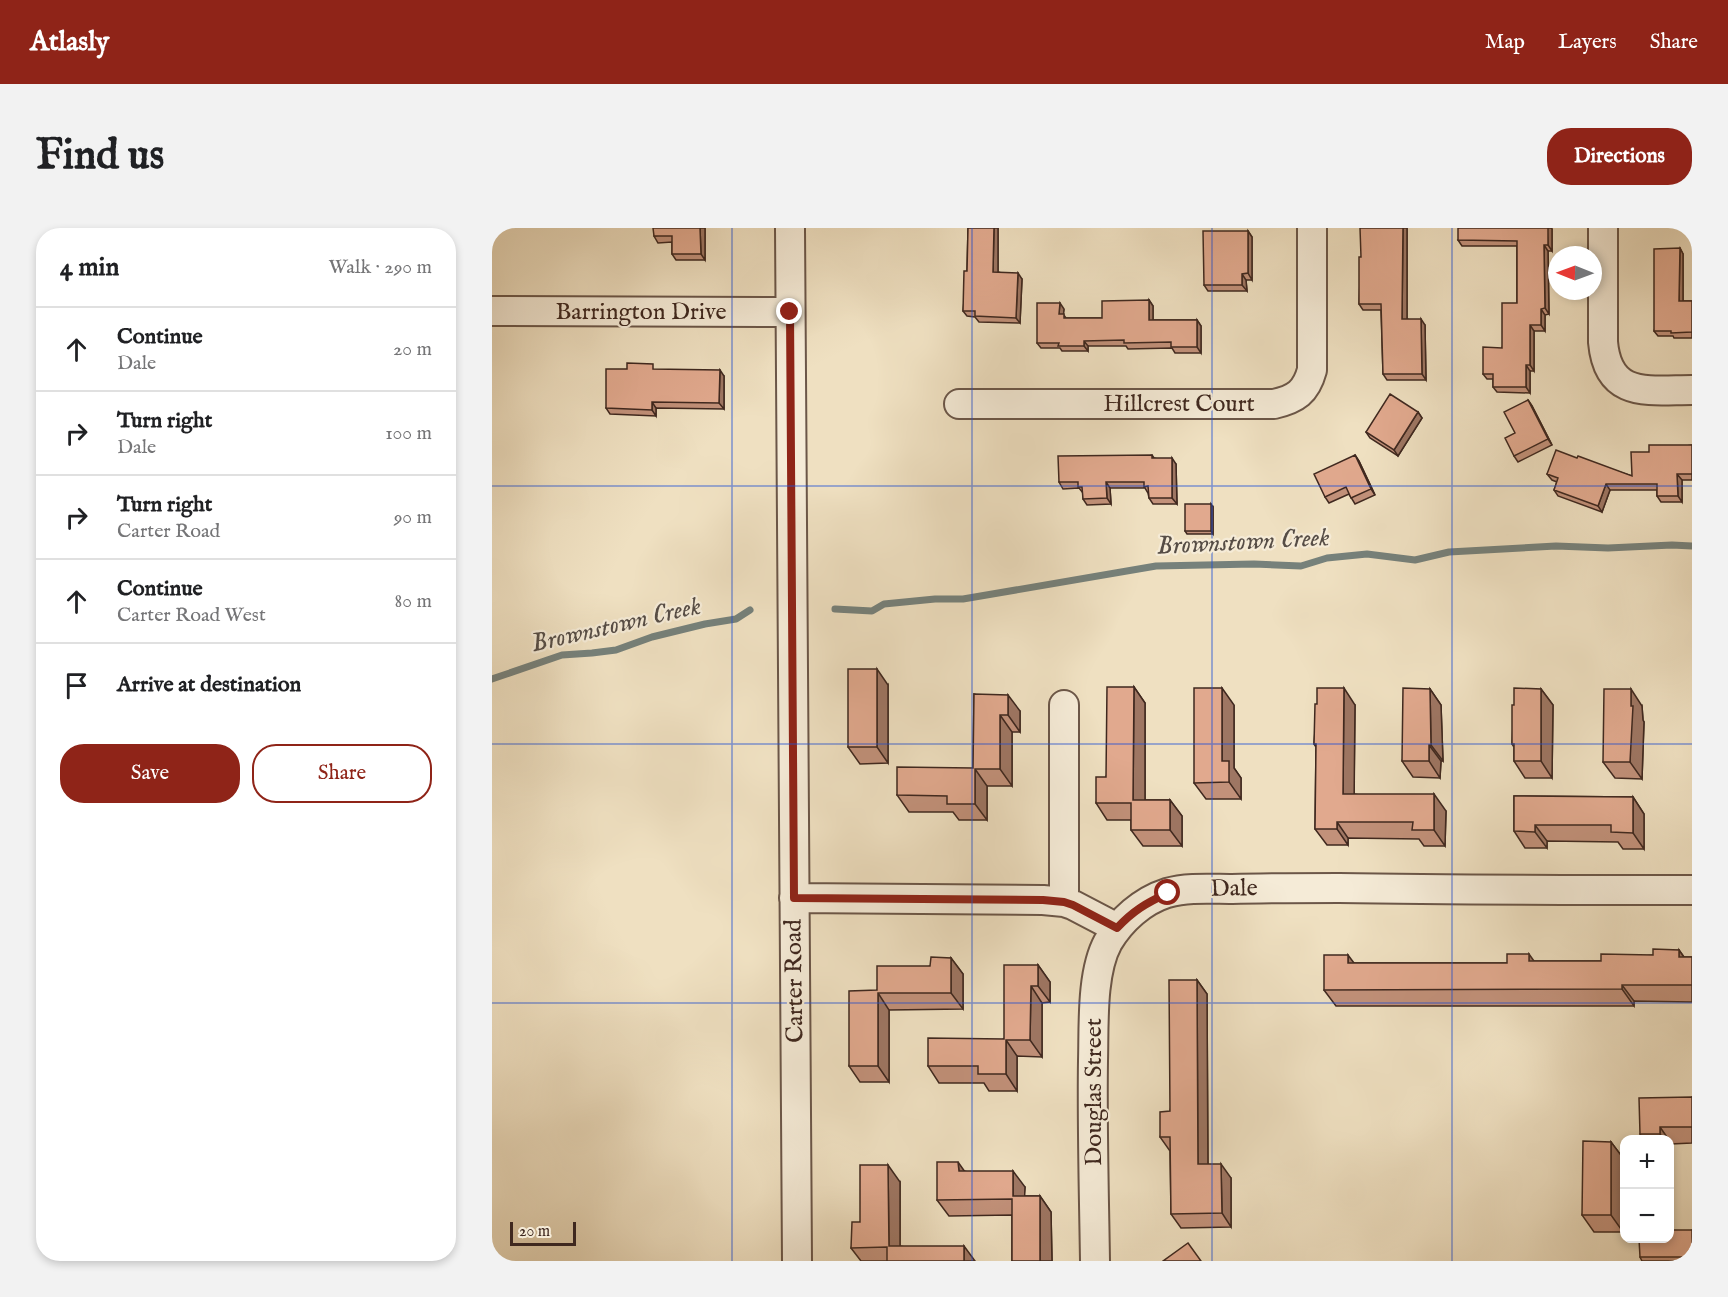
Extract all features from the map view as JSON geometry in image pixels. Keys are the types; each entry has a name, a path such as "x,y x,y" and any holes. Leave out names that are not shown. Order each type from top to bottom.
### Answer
{"street":[{"name":"Carter Road","path":"790,228 797,1261"},
{"name":"Hillcrest Court","path":"959,404 1274,404 1289,400 1302,391 1309,381 1312,370 1312,228"},
{"path":"1603,228 1603,342 1605,356 1615,378 1623,384 1638,389 1692,390"},
{"name":"Barrington Drive","path":"492,311 790,312"},
{"path":"1064,705 1064,902"},
{"name":"Dale","path":"1117,928 1131,913 1148,902 1168,893 1192,889 1692,890"},
{"path":"794,898 1064,902 1117,928"},
{"name":"Douglas Street","path":"1095,1261 1094,1013 1101,957 1117,928"}],"building":[{"path":"653,228 700,228 701,254 672,254 672,236 654,236"},
{"path":"968,228 994,228 993,272 1018,273 1016,318 975,316 975,311 963,311"},
{"path":"1360,228 1403,228 1402,319 1421,319 1422,374 1383,374 1381,304 1359,304"},
{"path":"1458,228 1548,228 1548,245 1544,245 1545,308 1541,309 1541,325 1530,325 1530,365 1526,365 1526,387 1493,387 1493,374 1483,374 1483,347 1502,348 1502,303 1517,303 1517,241 1458,240"},
{"path":"1203,231 1248,231 1248,273 1242,274 1242,285 1204,285"},
{"path":"1680,248 1679,301 1692,301 1692,332 1654,331 1654,249"},
{"path":"1149,300 1149,320 1197,320 1197,347 1171,347 1171,342 1124,343 1124,340 1084,341 1084,346 1037,343 1037,303 1060,303 1059,314 1064,314 1064,318 1102,318 1102,301"},
{"path":"627,363 653,364 653,369 720,370 719,403 652,402 652,410 606,408 606,369 627,369"},
{"path":"1390,394 1418,412 1394,450 1366,432"},
{"path":"1528,400 1548,439 1514,456 1505,438 1515,433 1504,412"},
{"path":"1649,445 1692,445 1692,474 1677,474 1678,496 1657,496 1657,484 1606,484 1598,506 1554,490 1558,478 1547,474 1556,450 1632,476 1631,452 1649,452"},
{"path":"1152,455 1152,458 1172,458 1172,498 1149,498 1148,486 1144,487 1144,482 1106,482 1107,498 1083,499 1082,487 1078,487 1078,482 1059,482 1058,456"},
{"path":"1355,455 1371,489 1351,498 1346,487 1325,497 1314,474"},
{"path":"1185,504 1211,504 1211,531 1185,531"},
{"path":"848,669 877,669 877,747 848,747"},
{"path":"1107,687 1134,687 1133,800 1170,800 1170,830 1131,830 1131,803 1096,803 1096,777 1106,777"},
{"path":"1194,688 1222,688 1222,761 1229,761 1229,782 1194,783"},
{"path":"1317,688 1344,688 1343,794 1434,794 1434,830 1412,830 1413,822 1337,822 1337,829 1315,829 1316,744 1314,744"},
{"path":"1403,688 1430,689 1429,761 1402,761"},
{"path":"1514,688 1541,689 1541,761 1514,761 1512,705 1514,705"},
{"path":"1604,689 1631,689 1631,706 1633,706 1630,762 1603,762"},
{"path":"974,694 1008,695 1008,715 1000,715 1000,769 975,769 975,804 947,804 947,796 897,795 897,767 973,768"},
{"path":"1514,796 1633,797 1633,833 1611,832 1611,825 1535,825 1535,832 1514,831"},
{"path":"1653,949 1679,950 1679,957 1692,957 1692,985 1622,985 1622,989 1324,990 1324,955 1348,955 1348,963 1507,963 1507,954 1529,954 1529,961 1601,961 1601,954 1653,955"},
{"path":"931,957 951,958 951,993 878,993 878,1066 849,1066 849,991 877,990 877,966 930,966"},
{"path":"1004,965 1038,965 1038,986 1031,986 1030,1040 1006,1040 1006,1074 978,1074 978,1066 928,1066 928,1038 1004,1039"},
{"path":"1169,980 1197,980 1198,1164 1221,1164 1222,1213 1171,1214 1170,1137 1160,1137 1160,1112 1170,1111"},
{"path":"1692,1097 1692,1127 1660,1127 1660,1134 1640,1134 1639,1098"},
{"path":"1583,1141 1611,1142 1611,1215 1582,1215"},
{"path":"937,1162 958,1162 959,1171 1013,1171 1013,1196 1040,1196 1040,1261 1012,1261 1012,1199 937,1200"},
{"path":"860,1165 888,1165 889,1246 964,1246 964,1261 887,1261 887,1247 851,1248 852,1222 860,1222"},
{"path":"1674,1230 1692,1230 1692,1257 1640,1257 1639,1243 1674,1243"},
{"path":"1188,1243 1201,1261 1163,1261"}],"waterway":[{"name":"Brownstown Creek","path":"835,609 872,611 884,604 963,599 1156,566 1254,564 1301,566 1327,558 1367,554 1415,560 1449,552 1556,546 1608,548 1692,546"},
{"name":"Brownstown Creek","path":"492,679 562,655 616,650 652,637 736,619 750,610"}],"route":[{"path":"790,312 794,898 1043,900 1073,905 1117,928 1131,913 1168,893"}]}
